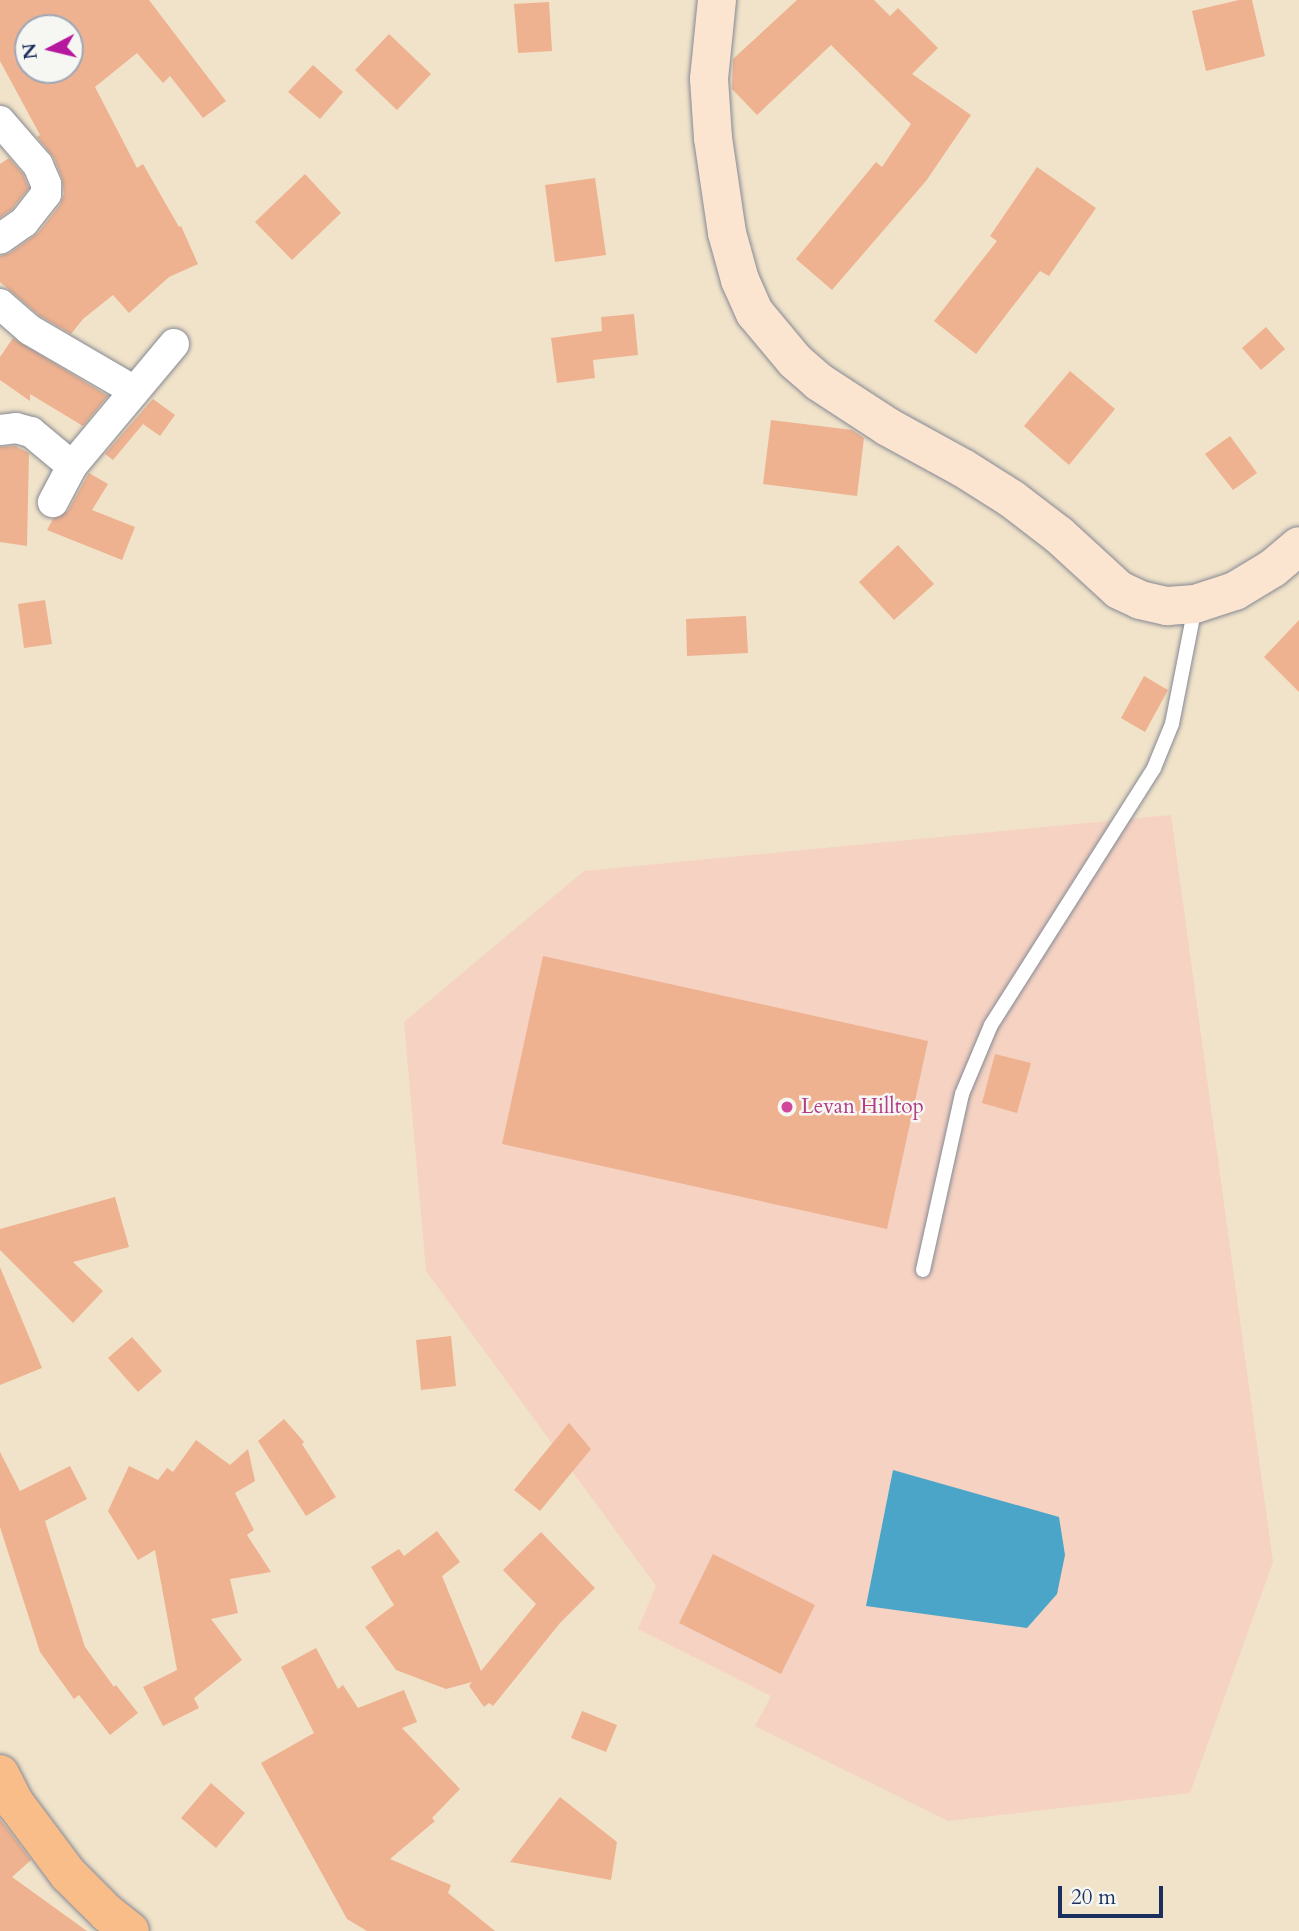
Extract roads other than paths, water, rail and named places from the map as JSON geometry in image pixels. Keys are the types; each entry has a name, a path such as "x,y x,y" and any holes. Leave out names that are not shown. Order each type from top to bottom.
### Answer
{"highway":[{"path":"0,1774 15,1803 68,1874 107,1913 130,1931"}],"street":[{"path":"718,0 709,79 713,138 723,210 740,280 755,313 774,338 819,382 888,427 963,468 1012,499 1059,535 1119,590 1140,600 1167,606 1195,604 1244,585 1273,568 1299,546"},
{"path":"0,121 38,165 47,194 24,222 0,239"},
{"path":"0,304 30,330 135,391"},
{"path":"53,502 72,466 174,344"},
{"path":"0,430 16,428 31,432 72,466"}],"lane":[{"path":"923,1270 962,1094 991,1025 1154,768 1172,724 1195,604"}],"water":[{"path":"893,1470 1059,1517 1065,1555 1057,1594 1027,1628 866,1606"}],"place":[{"name":"Levan Hilltop","path":"787,1107"}]}
